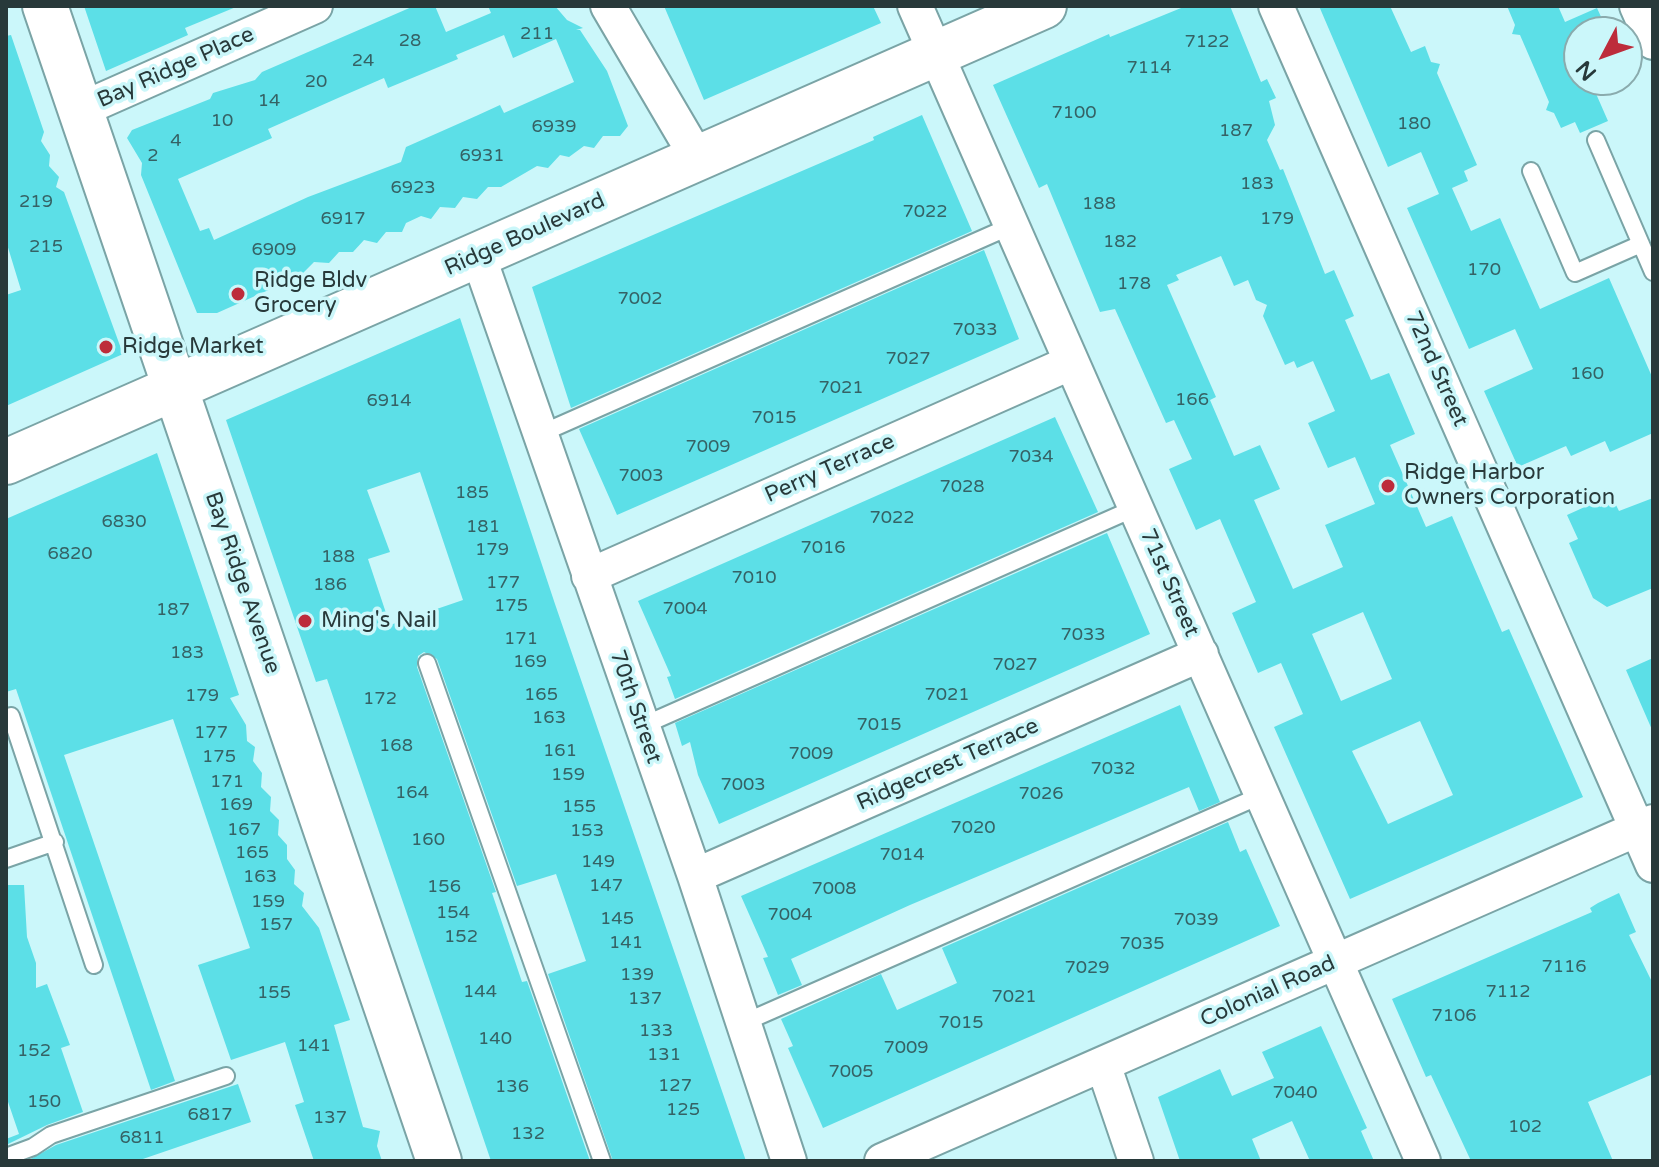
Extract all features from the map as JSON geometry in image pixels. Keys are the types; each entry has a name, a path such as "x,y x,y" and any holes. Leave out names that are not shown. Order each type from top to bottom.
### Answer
{"street":[{"name":"Bay Ridge Avenue","path":"45,6 439,1161"},
{"name":"Bay Ridge Place","path":"80,110 315,6"},
{"path":"608,6 698,159"},
{"name":"71st Street","path":"915,6 1423,1161"},
{"name":"Ridge Boulevard","path":"6,462 1044,6"},
{"name":"72nd Street","path":"1276,6 1645,826 1653,865"},
{"path":"1637,6 1653,42"},
{"name":"70th Street","path":"478,255 695,876 789,1161"},
{"name":"Perry Terrace","path":"589,576 1070,363"},
{"name":"Ridgecrest Terrace","path":"695,876 1201,654"},
{"name":"Colonial Road","path":"882,1161 1645,826"},
{"path":"1103,1064 1136,1161"}],"lane":[{"path":"1596,140 1653,272"},
{"path":"1531,171 1575,273 1641,244"},
{"path":"540,434 1011,226"},
{"path":"642,726 1135,508"},
{"path":"427,663 602,1161"},
{"path":"11,716 94,965"},
{"path":"743,1023 1262,795"},
{"path":"6,859 55,842"},
{"path":"6,1157 33,1147 51,1135 226,1076"}],"building":[{"path":"84,6 236,7 185,28 188,35 106,71"},
{"path":"414,6 435,6 446,32 491,13 488,6 555,6 567,20 583,28 576,30 580,30 607,71 628,126 620,136 603,136 594,148 584,146 569,157 560,155 548,168 537,166 501,187 488,187 477,199 463,197 455,208 440,207 431,219 421,216 406,223 402,232 386,232 377,243 364,240 353,252 339,252 329,263 314,262 300,276 217,313 197,313 141,175 142,163 127,138 132,130 210,99 213,93 255,80 262,72","holes":["504,35 513,58 556,39 574,82 504,113 500,105 406,147 401,162 308,197 214,240 209,228 200,231 178,179 272,138 268,129 384,78 388,88 458,59 456,55"]},
{"path":"664,6 873,6 881,23 704,100"},
{"path":"1186,6 1230,6 1261,82 1267,79 1276,98 1269,101 1275,125 1267,140 1280,170 1283,169 1325,274 1334,270 1354,316 1345,320 1371,380 1389,373 1415,434 1390,445 1426,527 1452,516 1502,632 1509,629 1583,797 1350,899 1274,727 1303,714 1281,663 1258,673 1232,613 1256,602 1220,519 1196,530 1169,469 1192,459 1174,420 1166,423 1115,309 1100,312 1047,184 1039,188 993,85 1109,34 1110,37","holes":["1221,256 1234,286 1248,280 1256,300 1267,305 1263,316 1285,365 1294,361 1297,368 1313,361 1335,411 1308,423 1328,468 1355,457 1375,504 1325,525 1343,567 1293,589 1254,500 1280,489 1260,445 1234,456 1210,400 1216,397 1167,285 1179,280 1176,275","1363,612 1392,679 1341,701 1312,634","1420,721 1453,795 1388,824 1352,751"]},
{"path":"1319,6 1390,6 1411,52 1425,46 1431,62 1440,64 1437,73 1477,165 1464,171 1468,181 1452,188 1471,231 1500,218 1540,309 1609,278 1653,379 1653,433 1610,452 1605,441 1571,456 1566,446 1518,467 1484,391 1533,369 1515,329 1469,349 1407,208 1439,194 1421,152 1388,167"},
{"path":"1507,6 1558,6 1563,17 1563,96 1597,96 1608,121 1580,133 1575,122 1561,128 1554,113 1546,110 1549,102 1520,35 1512,34 1515,25"},
{"path":"1597,8 1601,16 1579,16"},
{"path":"11,35 44,132 41,141 50,155 49,166 59,177 56,187 64,192 123,354 6,406 6,295 21,290 6,241 6,36"},
{"path":"922,115 972,231 571,408 532,287 874,140 873,137"},
{"path":"984,250 1019,339 617,515 579,429"},
{"path":"460,318 746,1161 613,1161 548,974 586,961 556,874 517,886 437,659 424,652 418,656 417,667 496,892 492,893 522,982 527,981 590,1161 491,1161 327,679 316,682 226,420","holes":["420,472 463,600 390,625 368,559 390,552 367,490"]},
{"path":"1055,417 1098,512 675,699 667,677 671,676 638,601"},
{"path":"157,453 239,695 230,698 246,725 247,741 255,747 253,761 262,773 261,787 271,797 270,811 279,820 278,835 287,845 287,859 295,870 294,884 304,893 302,906 319,928 350,1020 334,1025 363,1127 380,1131 377,1146 382,1161 314,1161 295,1105 304,1102 285,1042 231,1060 198,965 250,948 173,719 64,755 175,1081 151,1090 16,689 6,692 6,519"},
{"path":"1653,498 1653,588 1607,607 1593,598 1569,543 1578,539 1567,515 1598,501 1600,507 1614,501 1619,511"},
{"path":"1107,533 1150,634 719,824 698,775 690,742 682,746 675,723"},
{"path":"1653,658 1653,732 1626,670"},
{"path":"1180,705 1220,802 1199,811 1189,787 910,905 791,959 802,985 778,995 763,958 768,957 741,896"},
{"path":"1228,822 1240,852 1246,849 1280,926 823,1128 788,1048 793,1046 781,1019 881,974 897,1010 957,983 942,948"},
{"path":"6,885 24,885 27,937 36,963 36,988 47,984 70,1045 61,1048 83,1112 6,1145 6,1139 19,1134 6,1096"},
{"path":"1619,893 1636,932 1629,935 1653,984 1653,1074 1588,1102 1613,1161 1471,1161 1431,1075 1426,1077 1392,999 1592,912 1590,908"},
{"path":"1321,1026 1367,1128 1361,1131 1374,1161 1310,1161 1292,1121 1252,1139 1261,1161 1180,1161 1158,1097 1220,1069 1232,1096 1274,1078 1262,1052"},
{"path":"238,1084 251,1122 137,1161 27,1161 56,1145"}],"place":[{"name":"Ridge Bldv Grocery","path":"238,294"},
{"name":"Ridge Market","path":"106,347"},
{"name":"Ridge Harbor Owners Corporation","path":"1388,486"},
{"name":"Ming's Nail","path":"305,621"}]}
